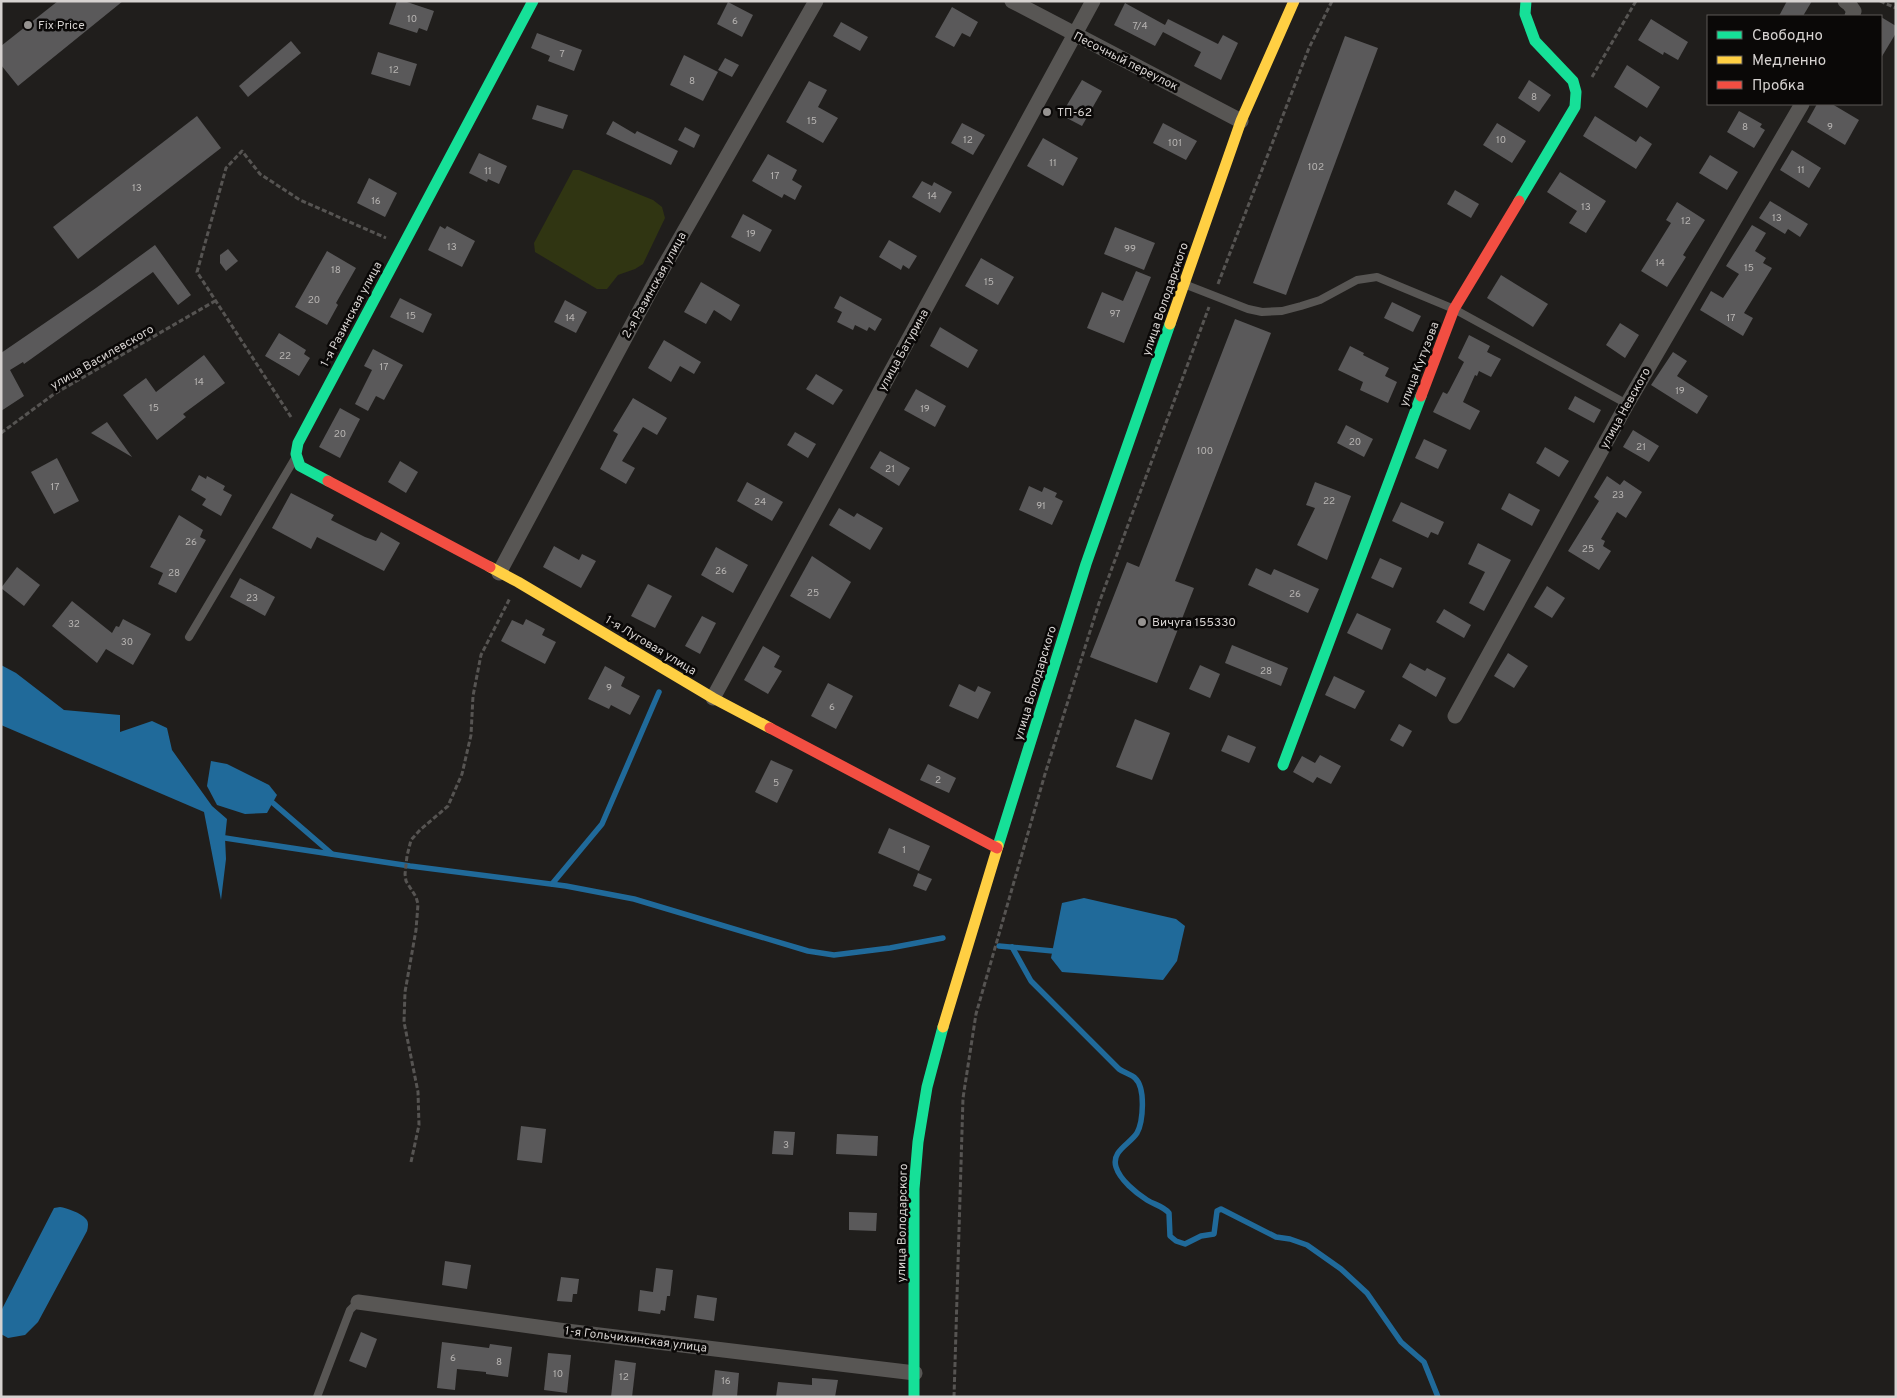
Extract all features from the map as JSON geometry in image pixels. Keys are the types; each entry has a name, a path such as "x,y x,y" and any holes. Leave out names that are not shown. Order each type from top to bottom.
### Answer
{"street":[{"name":"1-я Разинская улица","path":"295,459 295,451 302,435 404,246 532,1"},
{"name":"2-я Разинская улица","path":"499,573 654,284 816,1"},
{"name":"Песочный переулок","path":"1012,1 1241,121"},
{"name":"улица Батурина","path":"713,698 1092,1"},
{"name":"улица Володарского","path":"914,1397 914,1189 918,1142 934,1060 997,848 1086,564 1241,121 1294,1"},
{"name":"улица Кутузова","path":"1283,765 1454,309 1575,107 1576,92 1573,81 1535,41 1525,14 1526,1"},
{"path":"1845,1 1854,11 1852,15"},
{"name":"улица Невского","path":"1455,716 1627,404 1801,105"},
{"name":"1-я Луговая улица","path":"295,459 300,466 518,582 713,698 997,848"},
{"name":"1-я Гольчихинская улица","path":"358,1302 566,1331 915,1372"}],"lane":[{"path":"1184,284 1248,309 1262,312 1282,311 1320,300 1357,280 1377,277 1454,309 1627,404"},
{"name":"1-я Разинская улица","path":"189,637 295,459"},
{"path":"317,1397 350,1310 358,1302"}],"path":[{"path":"954,1397 963,1098 976,1014 1042,784 1099,603 1309,48 1332,1"},
{"path":"1589,83 1636,1"},
{"path":"1880,1 1896,8"},
{"path":"302,435 197,272 226,168 242,151 260,174 300,200 404,246"},
{"name":"улица Василевского","path":"1,433 54,394 215,301"},
{"path":"411,1162 419,1125 418,1092 404,1015 405,992 416,930 418,904 416,897 406,882 404,874 407,856 411,840 448,806 462,774 471,735 473,696 481,655 518,582"}],"green space":[{"path":"573,170 579,170 653,200 662,207 665,218 643,264 618,275 607,289 597,289 535,252 534,243"}],"water":[{"path":"1,665 16,673 64,710 120,715 120,732 152,721 167,728 172,750 212,806 227,819 225,838 226,859 221,900 204,812 1,725"},
{"path":"211,761 227,764 269,785 277,795 267,813 245,814 217,805 207,786"},
{"path":"1084,898 1176,919 1185,926 1177,961 1163,980 1062,972 1051,958 1062,903"},
{"path":"60,1207 74,1211 84,1217 88,1222 87,1231 38,1322 25,1335 8,1338 1,1334 1,1311 54,1208"}],"building":[{"path":"58,1 123,1 18,86 1,65 1,46"},
{"path":"397,1 404,1 434,11 427,31 419,28 417,33 389,24"},
{"path":"1787,1 1812,1 1804,15 1780,15"},
{"path":"728,2 753,15 742,37 717,24"},
{"path":"1125,3 1165,25 1168,19 1218,44 1223,35 1238,43 1221,80 1194,66 1201,52 1163,32 1155,46 1114,25"},
{"path":"952,7 978,22 970,37 962,33 954,47 935,37"},
{"path":"1882,18 1896,26 1896,33 1882,56"},
{"path":"1651,19 1688,42 1678,60 1664,52 1663,55 1638,40"},
{"path":"841,22 868,37 860,51 833,36"},
{"path":"537,33 582,50 574,71 548,61 550,56 531,48"},
{"path":"1345,36 1378,48 1286,295 1253,283"},
{"path":"291,41 301,53 248,97 239,86"},
{"path":"378,52 417,64 410,86 371,74"},
{"path":"684,55 718,72 703,101 670,85"},
{"path":"725,58 739,65 732,77 718,70"},
{"path":"1627,65 1660,87 1647,108 1614,87"},
{"path":"1082,80 1102,91 1082,126 1061,115"},
{"path":"1529,80 1551,95 1539,112 1518,98"},
{"path":"809,81 827,90 818,107 838,118 823,143 786,122"},
{"path":"537,105 568,115 563,129 532,119"},
{"path":"1816,105 1834,105 1859,120 1845,145 1807,122"},
{"path":"1739,111 1762,124 1760,127 1765,130 1754,148 1727,132"},
{"path":"197,116 221,148 78,259 53,227"},
{"path":"1595,116 1636,142 1640,136 1652,144 1636,169 1583,136"},
{"path":"613,121 635,134 637,131 678,151 671,165 606,134"},
{"path":"962,123 985,135 973,155 951,143"},
{"path":"1163,123 1197,141 1186,160 1153,143"},
{"path":"1497,123 1526,141 1512,163 1483,145"},
{"path":"685,127 700,135 694,148 678,140"},
{"path":"1043,138 1078,158 1063,186 1027,166"},
{"path":"1792,150 1821,168 1809,188 1780,170"},
{"path":"479,153 507,166 499,184 488,179 487,182 469,173"},
{"path":"768,154 797,170 792,180 802,186 795,200 784,194 782,198 752,181"},
{"path":"1710,155 1738,172 1727,190 1699,173"},
{"path":"1560,172 1606,201 1586,233 1569,223 1577,211 1547,192"},
{"path":"369,178 397,193 385,217 357,203"},
{"path":"922,181 932,186 934,182 952,192 940,213 912,197"},
{"path":"1455,190 1479,204 1471,218 1447,204"},
{"path":"1770,201 1808,224 1800,237 1788,229 1785,234 1759,218"},
{"path":"1677,202 1705,220 1683,255 1686,257 1667,287 1641,271 1671,223 1666,220"},
{"path":"743,214 772,230 760,252 731,237"},
{"path":"1752,225 1766,233 1755,251 1766,258 1763,263 1772,268 1744,313 1753,318 1743,336 1700,310 1711,291 1723,298 1739,274 1726,266"},
{"path":"440,226 445,229 447,226 475,241 462,267 428,250"},
{"path":"1115,227 1155,243 1144,270 1104,254"},
{"path":"889,240 917,256 909,269 903,265 901,270 879,257"},
{"path":"155,245 191,295 178,305 153,272 24,364 23,362 10,370 24,396 1,411 1,353"},
{"path":"228,249 238,261 226,271 220,263 220,255"},
{"path":"327,251 356,268 336,303 338,305 327,325 295,307"},
{"path":"981,258 1014,277 998,305 965,286"},
{"path":"1136,271 1151,277 1124,343 1087,328 1102,292 1123,301"},
{"path":"1501,275 1548,304 1533,327 1487,298"},
{"path":"701,282 740,305 731,321 714,310 706,324 684,312"},
{"path":"840,296 882,319 875,331 869,327 867,331 855,325 853,330 837,322 842,312 834,308"},
{"path":"400,298 432,314 423,333 390,317"},
{"path":"565,300 587,312 576,333 554,322"},
{"path":"1392,302 1421,316 1413,332 1384,318"},
{"path":"1235,319 1271,333 1175,581 1194,588 1157,683 1090,657 1127,562 1139,567"},
{"path":"1620,323 1639,335 1625,358 1606,345"},
{"path":"940,327 978,350 968,368 930,346"},
{"path":"279,333 306,350 304,354 310,358 299,376 265,356"},
{"path":"1469,335 1490,346 1487,352 1501,359 1491,377 1479,371 1477,376 1475,375 1463,402 1480,411 1470,430 1433,412 1443,392 1447,394 1449,391 1464,362 1458,358"},
{"path":"664,340 701,362 694,374 680,366 671,382 648,368"},
{"path":"1350,346 1389,368 1385,376 1397,382 1388,403 1360,390 1363,382 1338,370"},
{"path":"373,349 403,365 384,400 376,396 368,411 355,404 372,370 364,366"},
{"path":"1673,352 1687,361 1677,376 1708,396 1697,414 1651,385"},
{"path":"204,355 225,383 183,414 186,417 157,440 123,395 146,378 156,392"},
{"path":"816,374 843,390 833,405 806,389"},
{"path":"916,389 946,406 935,427 904,410"},
{"path":"1575,396 1601,410 1594,423 1568,409"},
{"path":"633,398 667,418 657,435 643,427 622,461 635,468 626,484 600,469 618,434 613,431"},
{"path":"340,408 360,419 340,458 319,447"},
{"path":"107,422 132,457 91,433"},
{"path":"1346,425 1373,439 1364,457 1337,443"},
{"path":"1633,430 1659,446 1649,462 1623,447"},
{"path":"795,432 816,444 808,458 787,445"},
{"path":"1424,439 1447,450 1438,469 1415,458"},
{"path":"1545,447 1569,461 1559,477 1536,463"},
{"path":"880,451 910,468 899,486 870,468"},
{"path":"57,458 79,501 54,514 31,472"},
{"path":"400,461 418,472 406,493 388,482"},
{"path":"199,475 206,479 207,476 225,486 223,490 232,495 221,516 202,505 206,499 191,490"},
{"path":"1607,476 1620,485 1624,480 1642,492 1626,518 1617,512 1601,539 1605,541 1603,546 1611,551 1599,570 1568,551 1599,501 1594,497"},
{"path":"747,482 783,502 772,521 737,501"},
{"path":"1315,482 1351,496 1327,560 1297,545 1315,508 1306,505"},
{"path":"1029,486 1042,492 1044,487 1057,493 1055,497 1063,501 1052,525 1019,510"},
{"path":"291,493 334,515 331,520 365,537 376,541 381,532 400,543 384,571 317,537 311,549 272,528"},
{"path":"1509,493 1540,510 1532,526 1501,509"},
{"path":"1401,502 1444,522 1438,535 1431,532 1428,538 1392,521"},
{"path":"839,508 854,517 857,513 883,528 870,550 829,525"},
{"path":"179,515 203,530 200,537 206,540 176,593 158,584 163,573 150,567"},
{"path":"1478,543 1511,560 1484,611 1469,603 1485,572 1468,564"},
{"path":"554,546 579,560 582,554 596,561 581,588 543,567"},
{"path":"716,547 748,565 733,593 701,575"},
{"path":"812,556 851,582 830,619 790,596"},
{"path":"1380,558 1402,568 1393,588 1371,578"},
{"path":"17,567 40,585 24,606 1,588"},
{"path":"1256,568 1271,575 1274,569 1319,589 1308,613 1248,585"},
{"path":"240,578 275,597 265,616 230,597"},
{"path":"648,584 672,596 655,628 631,616"},
{"path":"1547,586 1565,598 1552,618 1534,607"},
{"path":"72,601 112,633 116,626 119,627 123,619 151,634 133,665 106,649 97,663 52,626"},
{"path":"1444,609 1471,625 1464,638 1436,622"},
{"path":"1357,613 1391,629 1382,650 1347,633"},
{"path":"702,616 716,623 700,654 685,646"},
{"path":"526,619 545,629 542,635 556,642 545,664 501,641 512,620 523,625"},
{"path":"1232,645 1288,668 1281,686 1225,663"},
{"path":"763,646 780,656 774,667 782,671 768,694 744,680"},
{"path":"1508,653 1528,666 1514,688 1494,676"},
{"path":"1410,663 1425,671 1427,668 1446,678 1436,697 1402,677"},
{"path":"1200,665 1220,674 1210,698 1189,689"},
{"path":"605,666 625,677 621,686 640,696 630,715 611,705 609,709 588,699"},
{"path":"1334,676 1365,691 1355,709 1325,695"},
{"path":"828,683 853,696 836,729 811,716"},
{"path":"959,684 975,692 978,686 991,692 978,719 949,706"},
{"path":"1135,719 1170,733 1152,780 1116,767"},
{"path":"1399,724 1412,731 1403,747 1390,740"},
{"path":"1228,735 1256,747 1249,763 1221,751"},
{"path":"1320,755 1341,766 1331,784 1317,777 1313,783 1293,772 1302,756 1315,763"},
{"path":"771,760 793,770 777,803 755,792"},
{"path":"928,764 956,778 949,793 920,780"},
{"path":"889,828 930,846 919,871 878,853"},
{"path":"918,873 932,879 926,891 913,886"},
{"path":"521,1126 546,1129 542,1163 517,1160"},
{"path":"774,1131 795,1132 793,1155 772,1154"},
{"path":"837,1134 878,1136 877,1156 836,1154"},
{"path":"849,1212 877,1213 876,1231 849,1230"},
{"path":"445,1261 471,1265 467,1289 442,1285"},
{"path":"656,1268 673,1270 670,1296 667,1296 665,1311 661,1310 660,1314 638,1311 640,1290 653,1292"},
{"path":"561,1277 579,1279 577,1294 573,1294 572,1302 557,1301"},
{"path":"697,1295 717,1298 714,1321 694,1318"},
{"path":"361,1332 377,1339 366,1368 349,1361"},
{"path":"442,1342 489,1348 490,1344 512,1347 508,1377 486,1374 486,1372 457,1369 455,1390 437,1388"},
{"path":"548,1353 571,1355 567,1393 544,1390"},
{"path":"615,1360 636,1363 632,1397 611,1397"},
{"path":"715,1370 739,1373 737,1397 712,1397"},
{"path":"812,1378 838,1380 835,1397 776,1397 778,1382 812,1385"}],"waterway":[{"path":"552,884 602,824 659,692"},
{"path":"273,803 332,854"},
{"path":"225,838 410,866 566,886 634,899 808,951 834,955 890,948 943,938"},
{"path":"999,946 1053,951"},
{"path":"1012,947 1031,981 1119,1069 1135,1078 1138,1083 1142,1097 1142,1113 1139,1128 1134,1137 1116,1156 1116,1167 1121,1177 1133,1190 1169,1213 1170,1236 1176,1241 1185,1244 1201,1236 1214,1234 1217,1211 1221,1209 1276,1237 1290,1239 1307,1245 1341,1269 1367,1293 1401,1342 1424,1362 1438,1397"}],"traffic: fast":[{"path":"328,481 300,466 296,454 298,443 533,1"},
{"path":"1519,201 1575,107 1576,92 1573,81 1535,41 1525,14 1526,1"},
{"path":"998,846 1086,564 1170,324"},
{"path":"1283,765 1421,396"},
{"path":"914,1397 914,1189 918,1142 927,1087 943,1027"}],"traffic: slow":[{"path":"1170,324 1241,121 1294,1"},
{"path":"490,567 713,698 770,728"},
{"path":"943,1027 998,846"}],"traffic: jam":[{"path":"1421,396 1454,309 1519,201"},
{"path":"328,481 490,567"},
{"path":"770,728 997,848"}],"place":[{"name":"Fix Price","path":"28,25"},
{"name":"ТП-62","path":"1047,112"},
{"name":"Вичуга 155330","path":"1142,622"}]}
